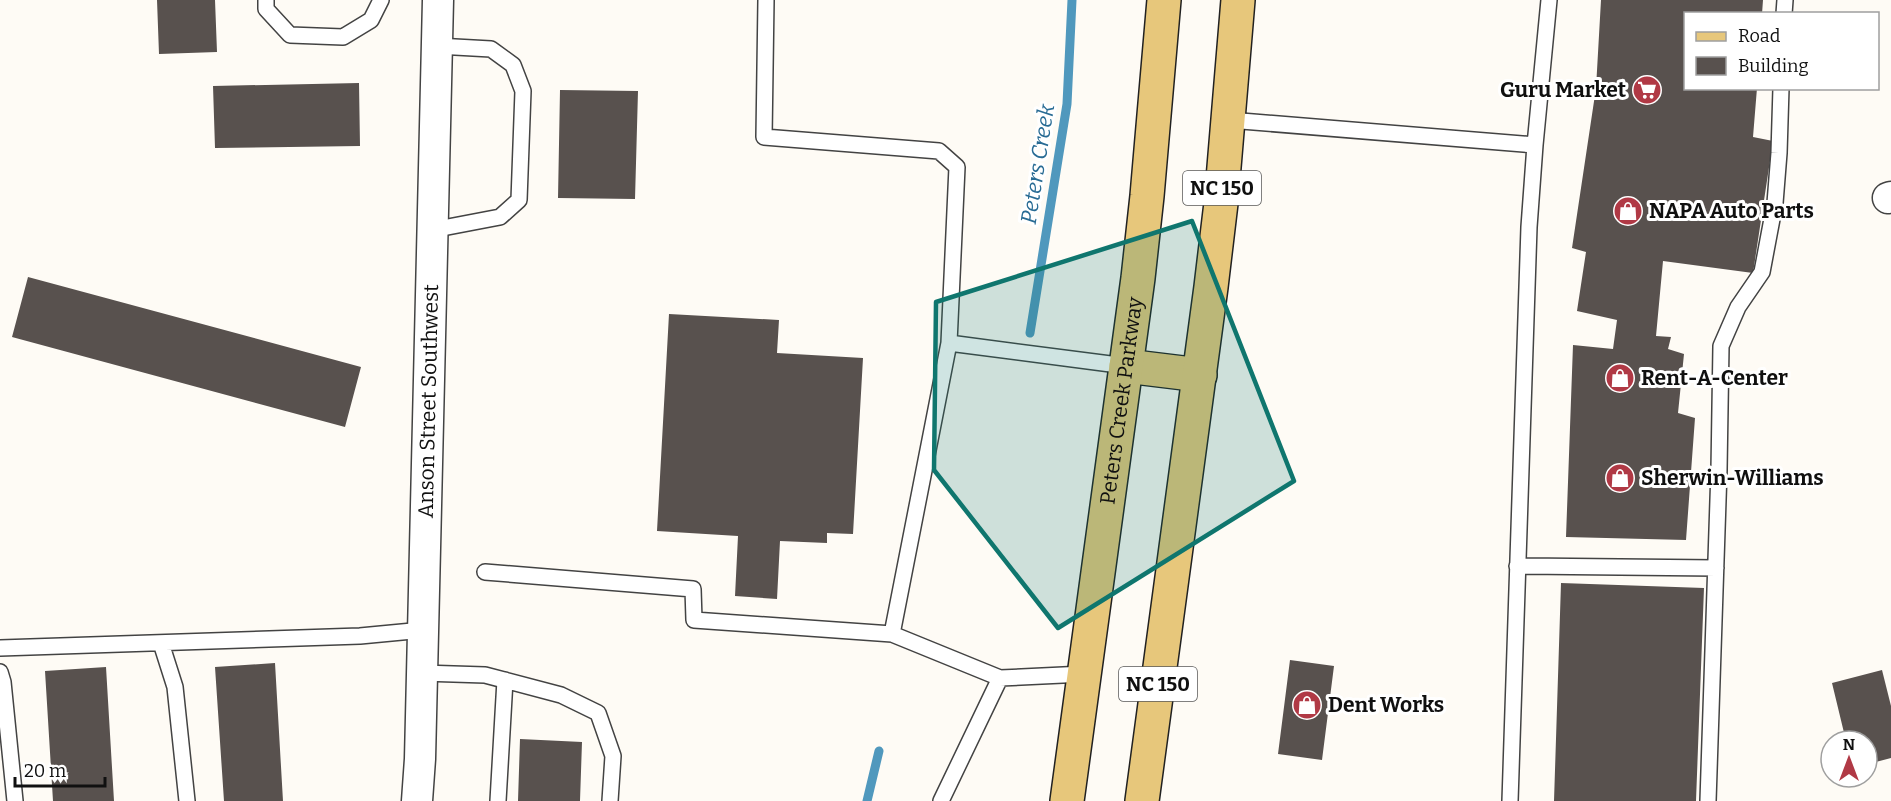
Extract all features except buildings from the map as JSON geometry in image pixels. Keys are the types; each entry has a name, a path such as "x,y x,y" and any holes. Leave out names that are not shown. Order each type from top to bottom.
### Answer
{"main road":[{"name":"Peters Creek Parkway","path":"1067,801 1147,196 1164,0"},
{"name":"NC 150","path":"1142,801 1220,214 1239,0"},
{"path":"1126,366 1200,375"}],"street":[{"name":"Anson Street Southwest","path":"417,801 420,759 438,0"}],"lane":[{"path":"266,0 266,9 290,35 342,37 371,20 381,0"},
{"path":"766,0 764,137 939,151 957,167 949,343 892,634"},
{"path":"1510,801 1529,227 1549,0"},
{"path":"432,230 500,217 519,200 523,91 513,65 491,49 437,46"},
{"path":"1708,801 1721,346 1738,307 1762,272 1775,203 1781,90"},
{"path":"1229,120 1535,145"},
{"path":"949,343 1126,366"},
{"path":"1517,566 1716,568"},
{"path":"485,572 693,589 694,620 892,634 1000,678 1084,674"},
{"path":"0,648 360,636 423,630"},
{"path":"161,643 175,687 187,801"},
{"path":"0,672 3,682 15,801"},
{"path":"422,673 484,675 561,694 598,713 613,756 610,801"},
{"path":"940,801 1000,678"},
{"path":"498,801 505,680"}],"highlighted area":[{"path":"1192,221 1294,481 1058,628 934,470 936,302"}],"waterway":[{"name":"Peters Creek","path":"1030,333 1067,104 1072,0"},
{"name":"Peters Creek","path":"867,801 879,751"}],"place":[{"name":"Guru Market","path":"1647,90"},
{"name":"NAPA Auto Parts","path":"1628,211"},
{"name":"Rent-A-Center","path":"1620,378"},
{"name":"Sherwin-Williams","path":"1620,478"},
{"name":"Dent Works","path":"1307,705"}]}
